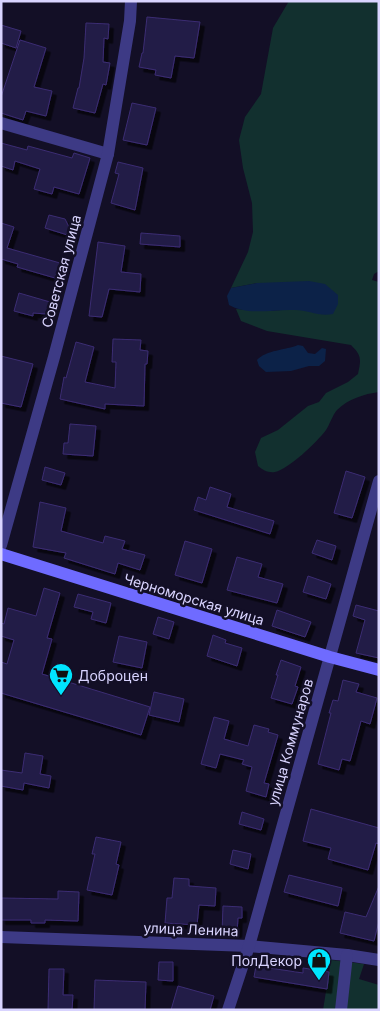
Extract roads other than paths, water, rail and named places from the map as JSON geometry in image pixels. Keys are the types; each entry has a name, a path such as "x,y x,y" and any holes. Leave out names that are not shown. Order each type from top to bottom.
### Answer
{"street":[{"name":"Советская улица","path":"1,545 108,154 130,22 131,1"},
{"path":"1,123 108,154"},
{"name":"улица Коммунаров","path":"228,1010 249,946 379,481"},
{"name":"Черноморская улица","path":"1,554 330,657 379,670"},
{"name":"улица Ленина","path":"1,937 249,946 347,955 379,960"},
{"path":"341,1010 347,955"}],"water":[{"path":"309,281 325,284 338,295 338,304 333,314 323,315 295,310 252,311 229,305 227,296 231,288 257,283"},
{"path":"298,345 303,346 308,353 315,354 322,348 326,349 325,361 319,366 309,366 291,371 266,372 259,366 257,360 266,354"}],"place":[{"name":"Доброцен","path":"61,696"},
{"name":"ПолДекор","path":"319,981"}]}
